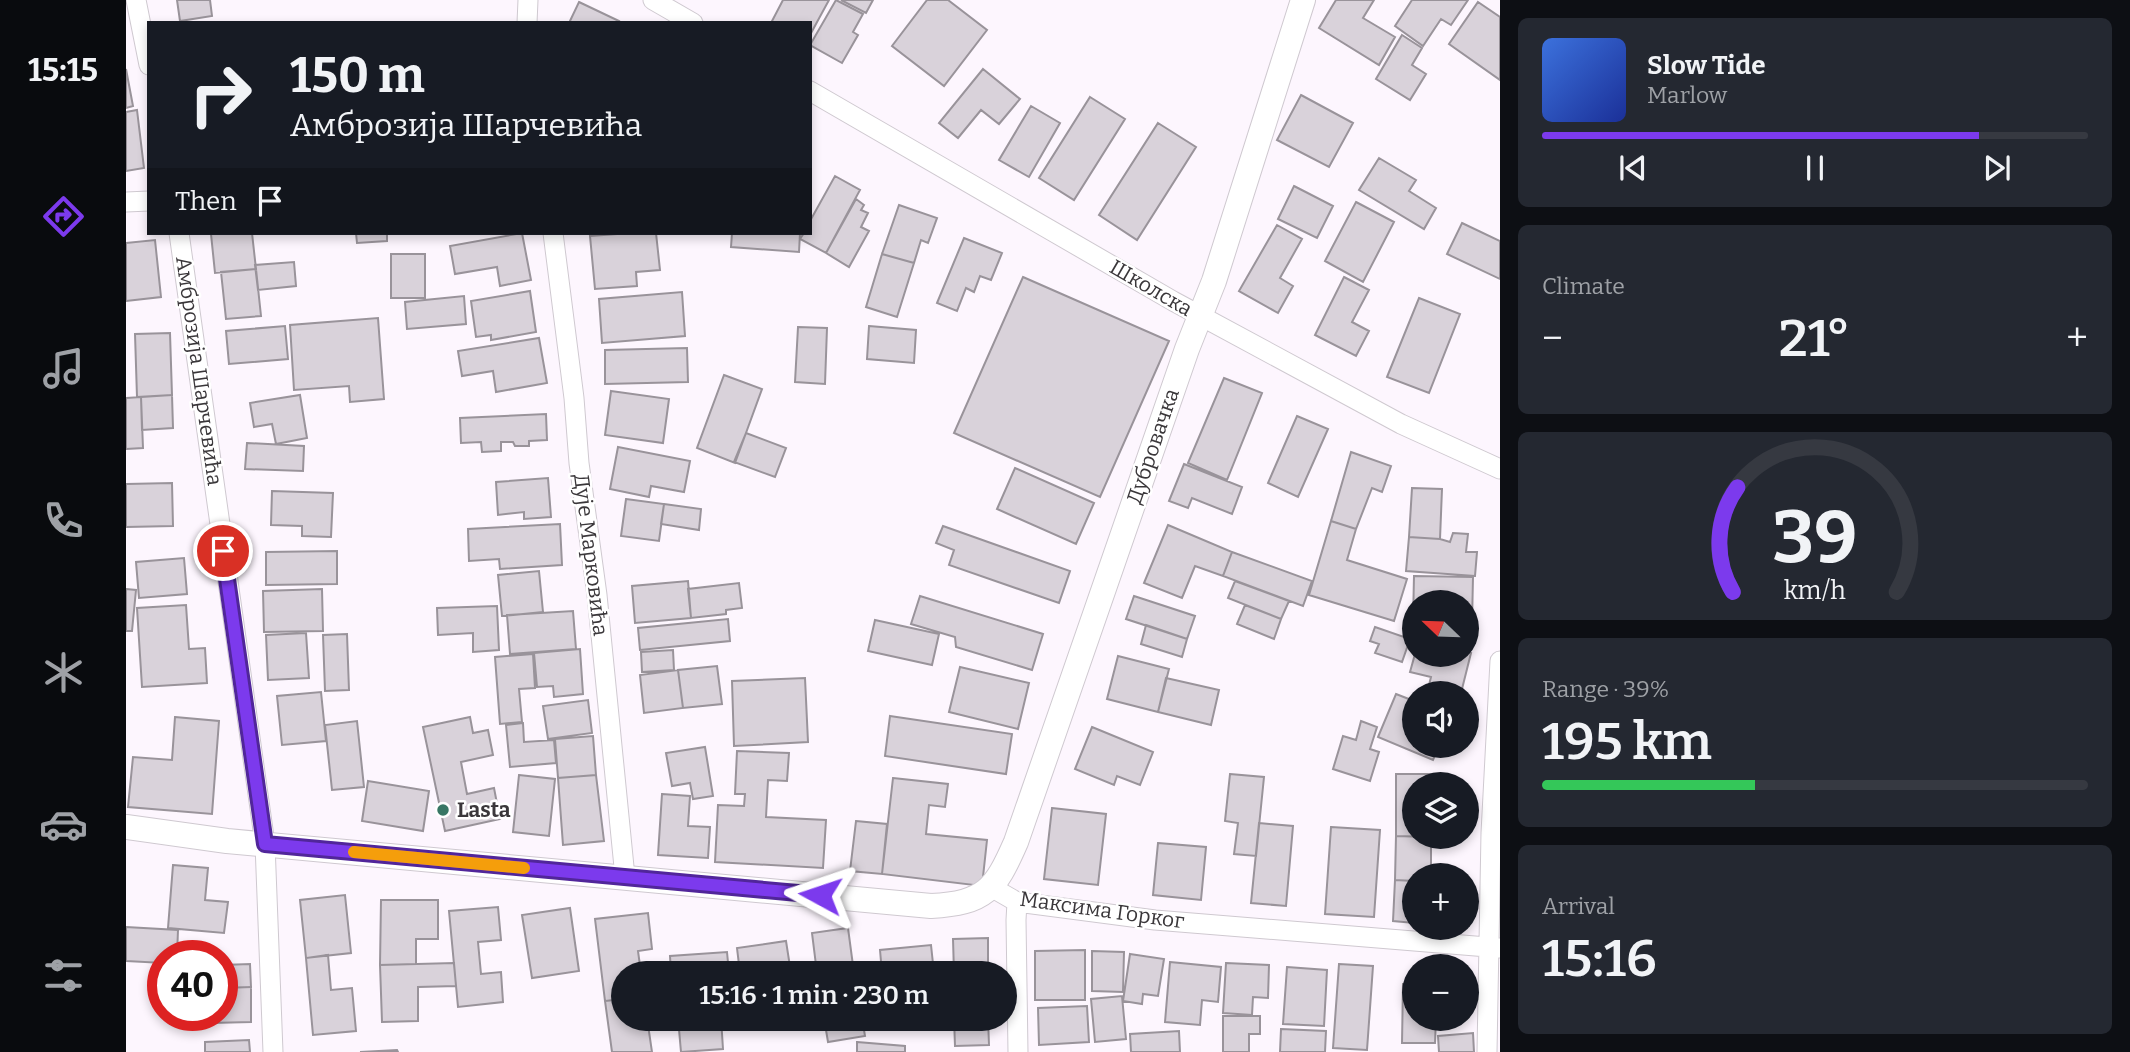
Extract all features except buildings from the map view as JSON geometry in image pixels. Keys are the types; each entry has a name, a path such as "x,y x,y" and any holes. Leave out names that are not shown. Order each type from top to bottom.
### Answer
{"street":[{"path":"136,0 147,55"},
{"path":"527,21 528,0"},
{"path":"653,0 690,21"},
{"name":"Дубровачка","path":"991,887 1003,871 1016,842 1214,281 1303,0"},
{"name":"Школска","path":"812,92 1200,316 1401,424 1500,469"},
{"path":"126,202 147,201"},
{"name":"Амброзија Шарчевића","path":"179,235 265,844 273,1052"},
{"name":"Дује Марковића","path":"553,235 597,595 625,877"},
{"path":"1487,1052 1495,948 1490,833 1500,661"},
{"name":"Максима Горког","path":"126,827 227,841 931,906 968,902 991,887 1017,902 1156,920 1495,948"},
{"path":"1017,902 1018,1052"}],"slow traffic":[{"path":"354,852 524,868"}],"place":[{"name":"Lasta","path":"443,810"}],"route":[{"path":"223,551 265,844 820,895"}]}
